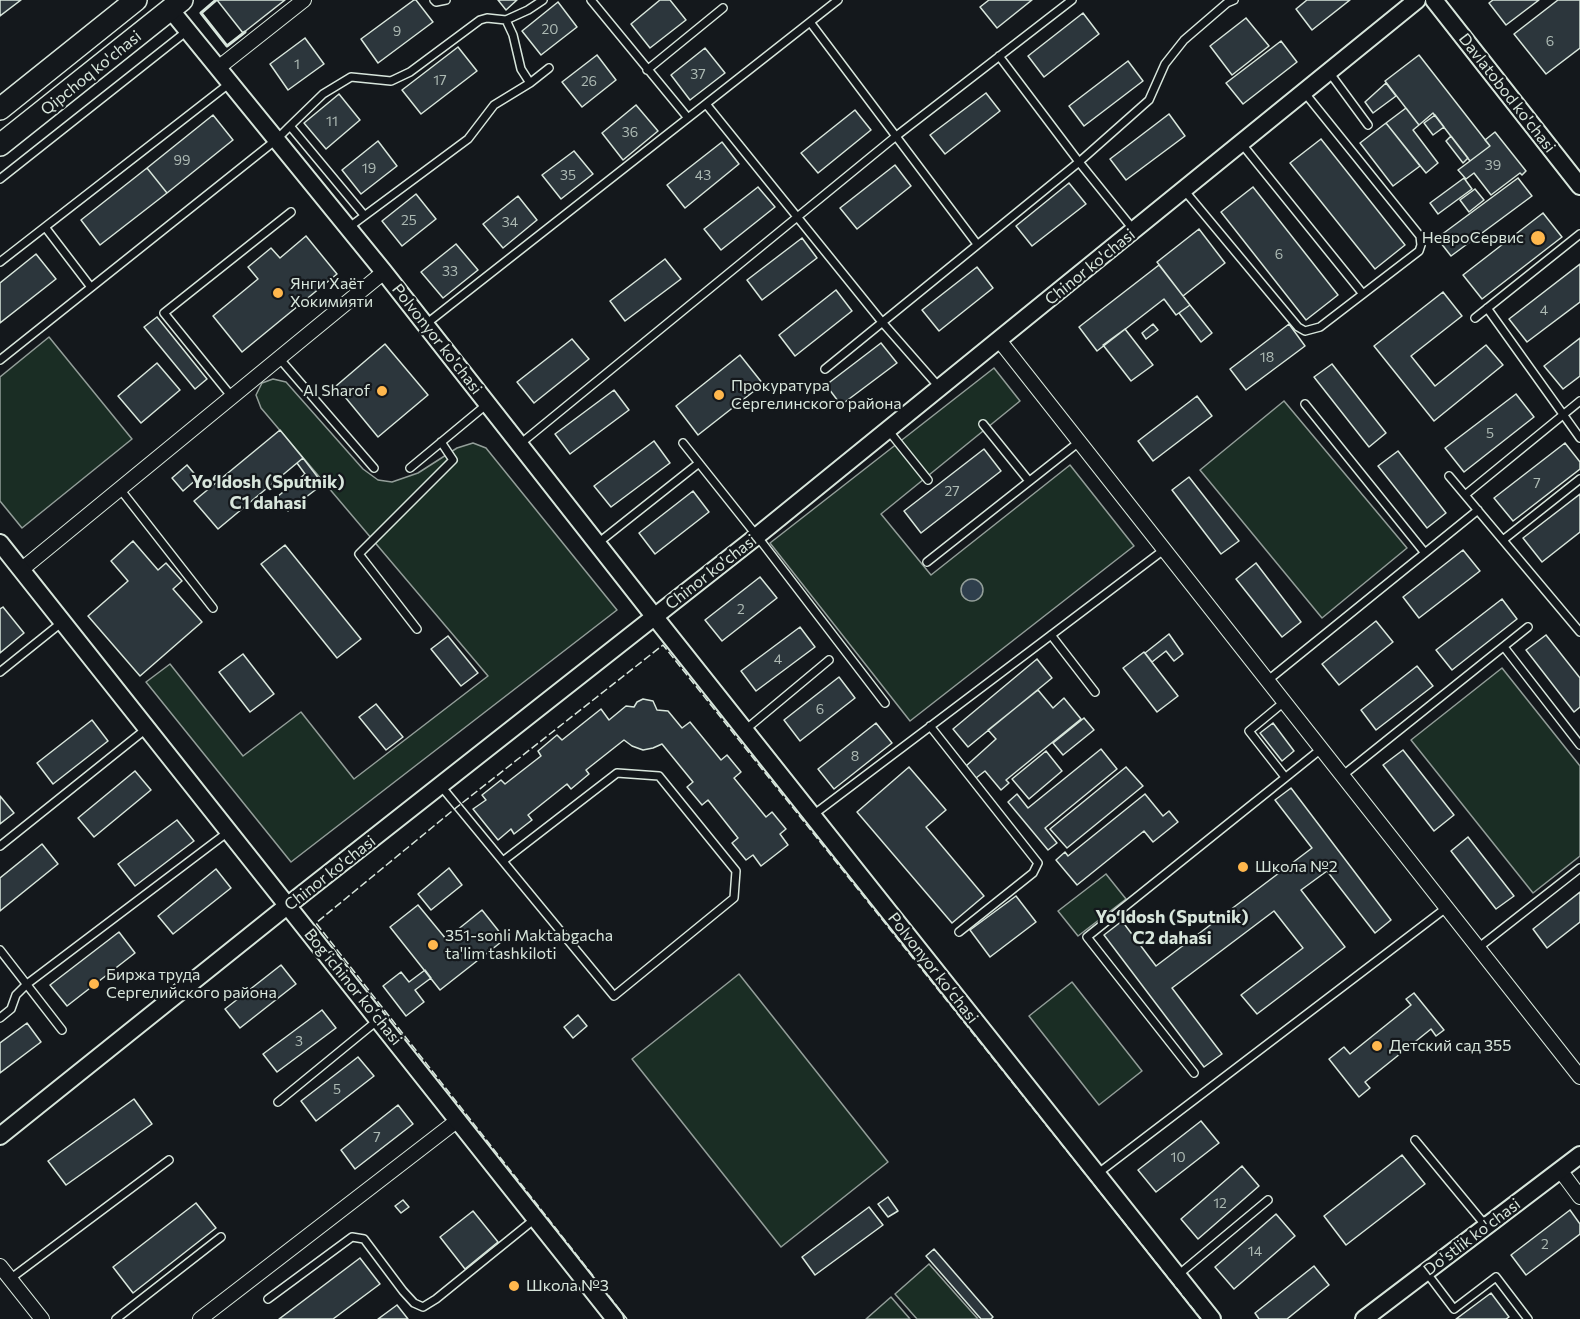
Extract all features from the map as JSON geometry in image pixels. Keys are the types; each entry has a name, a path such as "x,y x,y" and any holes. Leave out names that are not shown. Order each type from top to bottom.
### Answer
{"main road":[{"name":"Qipchoq ko'chasi","path":"0,109 136,0"},
{"name":"Qipchoq ko'chasi","path":"0,145 176,5"}],"street":[{"path":"218,68 304,0"},
{"name":"Chinor ko'chasi","path":"0,1136 287,906 758,536 1417,0"},
{"name":"Davlatobod ko'chasi","path":"1434,0 1580,186"},
{"name":"Polvonyor ko'chasi","path":"176,5 187,31 426,324 654,616"},
{"path":"21,570 384,272"},
{"path":"999,340 1580,1077"},
{"name":"Bogʻichinor koʻchasi","path":"0,543 615,1319"},
{"name":"Polvonyor koʻchasi","path":"654,616 1212,1319"},
{"path":"200,1319 458,1120"},
{"name":"Do'stlik ko'chasi","path":"1372,1317 1426,1272 1580,1155"},
{"path":"1560,1170 1580,1197"},
{"path":"0,1266 42,1319"}],"lane":[{"path":"434,0 436,2 446,0"},
{"path":"0,360 276,140 323,94 351,77 391,81 410,72 480,20 487,18 506,20 543,0"},
{"path":"591,0 688,118"},
{"path":"426,324 838,0"},
{"path":"520,444 895,137 1072,0"},
{"path":"825,369 1079,162 1149,100 1165,64 1184,40 1229,1"},
{"path":"647,70 723,8"},
{"path":"506,20 513,35 521,69 530,83"},
{"path":"810,22 977,244"},
{"path":"0,179 187,31"},
{"path":"999,56 1134,231"},
{"path":"348,228 468,139 494,105 530,83 549,68"},
{"path":"1329,72 1368,125"},
{"path":"0,262 230,83"},
{"path":"1184,190 1298,327 1305,331 1320,327 1419,251 1420,236 1304,92"},
{"path":"706,104 882,322 940,388"},
{"path":"290,126 364,215"},
{"path":"1241,143 1363,294"},
{"path":"232,397 164,313 291,212"},
{"path":"45,227 90,286"},
{"path":"1475,318 1580,234"},
{"path":"1487,308 1580,438"},
{"path":"279,358 374,468"},
{"path":"1465,495 1580,401"},
{"path":"410,468 488,403"},
{"path":"1305,404 1425,553"},
{"path":"983,424 1029,481"},
{"path":"888,430 928,480"},
{"path":"417,629 359,554 453,460 441,442"},
{"path":"682,442 758,536 885,703"},
{"path":"927,562 1079,442"},
{"path":"598,543 699,463"},
{"path":"1449,476 1580,632"},
{"path":"1503,540 1580,479"},
{"path":"120,489 213,608"},
{"path":"1267,681 1478,510"},
{"path":"813,815 1165,549"},
{"path":"0,672 62,622"},
{"path":"1342,776 1528,627"},
{"path":"1051,635 1095,692"},
{"path":"1504,647 1580,745"},
{"path":"745,730 829,660"},
{"path":"1284,702 1248,731 1285,777"},
{"path":"930,726 1038,863 1033,873 959,932"},
{"path":"0,846 147,729"},
{"path":"1194,1073 1088,937 1320,749"},
{"path":"440,785 614,996 734,898 736,871 659,776 617,773 503,861"},
{"path":"0,1018 11,1009 16,995 27,984 228,832"},
{"path":"1478,948 1580,868"},
{"path":"1097,1174 1446,908"},
{"path":"0,950 62,1030"},
{"path":"278,1102 379,1020"},
{"path":"1415,1140 1486,1226"},
{"path":"10,1279 169,1160"},
{"path":"1178,1275 1268,1200"},
{"path":"268,1299 352,1237 364,1239 414,1303 423,1307 536,1218"},
{"path":"116,1319 221,1237"},
{"path":"1426,1272 1454,1309 1496,1277 1528,1319"}],"green space":[{"path":"49,337 132,439 22,528 0,501 0,377"},
{"path":"994,368 1020,401 881,514 931,575 1070,465 1134,546 910,721 770,543"},
{"path":"273,379 286,382 363,469 378,480 392,482 418,473 457,448 473,443 486,448 617,610 291,862 146,682 170,664 243,756 301,712 354,779 488,676 261,408 256,395 262,383"},
{"path":"1284,401 1407,548 1322,618 1200,470"},
{"path":"1502,668 1580,766 1580,856 1533,893 1411,740"},
{"path":"1106,874 1126,899 1078,936 1058,911"},
{"path":"739,974 888,1162 781,1247 632,1059"},
{"path":"1072,982 1142,1071 1099,1105 1029,1016"},
{"path":"929,1264 978,1319 917,1319 895,1294"},
{"path":"891,1297 910,1319 866,1319"}],"water":[{"path":"972,579 982,586 983,590 976,600 972,601 962,594 961,590 968,580"}],"building":[{"path":"0,0 21,0 0,16"},
{"path":"217,0 285,0 243,33"},
{"path":"414,0 433,22 378,63 361,39"},
{"path":"498,0 517,0 506,10"},
{"path":"660,0 670,0 686,20 650,48 631,24"},
{"path":"989,0 1032,0 997,28 980,7"},
{"path":"1307,0 1350,0 1312,30 1296,9"},
{"path":"1493,0 1539,0 1506,25 1489,3"},
{"path":"1558,0 1580,0 1580,48 1546,74 1514,34"},
{"path":"558,2 577,27 541,55 522,31"},
{"path":"1083,13 1099,34 1044,77 1028,56"},
{"path":"1246,18 1269,46 1232,75 1210,46"},
{"path":"305,38 324,64 288,90 270,64"},
{"path":"1281,41 1297,62 1243,104 1226,83"},
{"path":"458,47 477,71 421,114 402,90"},
{"path":"705,48 725,73 690,100 671,75"},
{"path":"597,55 616,80 582,107 562,82"},
{"path":"1419,55 1490,146 1470,161 1433,113 1419,125 1385,81"},
{"path":"1128,61 1143,81 1084,126 1069,106"},
{"path":"1386,83 1396,96 1373,113 1365,102"},
{"path":"986,93 1000,111 945,154 930,135"},
{"path":"339,94 360,120 326,149 304,123"},
{"path":"636,105 658,131 623,160 602,133"},
{"path":"1406,108 1419,125 1413,130 1438,163 1426,173 1386,123"},
{"path":"855,110 871,130 818,173 801,153"},
{"path":"1169,114 1185,136 1126,180 1110,159"},
{"path":"213,115 233,140 167,193 147,168"},
{"path":"1435,115 1444,127 1433,135 1424,123"},
{"path":"1386,123 1420,166 1393,186 1360,143"},
{"path":"1495,132 1526,171 1491,195 1474,173 1466,179 1458,170 1490,146 1485,140"},
{"path":"1451,136 1468,158 1463,163 1446,141"},
{"path":"1321,139 1405,245 1375,269 1290,163"},
{"path":"378,141 397,166 361,194 342,170"},
{"path":"722,142 739,164 685,208 667,185"},
{"path":"574,151 593,174 561,199 542,175"},
{"path":"895,165 911,186 857,229 840,208"},
{"path":"147,168 167,193 100,245 81,220"},
{"path":"1464,178 1472,189 1438,214 1430,203"},
{"path":"1518,178 1532,196 1451,256 1437,238"},
{"path":"1069,183 1086,204 1032,246 1016,226"},
{"path":"758,187 775,207 721,250 704,229"},
{"path":"1253,187 1338,295 1306,320 1221,212"},
{"path":"1475,189 1484,200 1469,212 1460,200"},
{"path":"416,194 436,219 402,246 382,221"},
{"path":"518,196 537,220 503,248 483,224"},
{"path":"1543,213 1562,237 1482,299 1463,275"},
{"path":"1199,229 1225,263 1183,296 1157,262"},
{"name":"Янги Хаёт Хокимияти","path":"306,236 337,274 242,352 213,316 258,279 248,267 271,248 280,258"},
{"path":"802,238 817,258 762,300 747,280"},
{"path":"456,244 478,270 443,298 421,272"},
{"path":"36,254 56,279 0,323 0,283"},
{"path":"665,259 681,279 625,321 610,301"},
{"path":"1580,264 1580,302 1527,342 1509,319"},
{"path":"1159,265 1190,305 1176,315 1164,299 1097,351 1079,327"},
{"path":"977,267 993,288 939,331 922,310"},
{"path":"836,290 852,311 795,356 779,335"},
{"path":"1443,292 1462,316 1411,356 1435,386 1486,345 1503,365 1434,421 1374,346"},
{"path":"1190,305 1212,333 1201,342 1179,313"},
{"path":"157,317 207,379 195,389 144,327"},
{"path":"1153,324 1158,330 1146,339 1142,333"},
{"path":"1289,324 1305,346 1246,390 1230,369"},
{"path":"1125,329 1153,365 1131,381 1103,345"},
{"path":"1580,338 1580,376 1563,389 1544,366"},
{"path":"572,339 589,359 534,403 517,382"},
{"path":"881,343 897,363 841,405 826,385"},
{"path":"385,344 428,395 378,437 336,386"},
{"name":"Прокуратура Сергелинского района","path":"740,355 763,384 698,435 676,406"},
{"path":"157,363 180,390 141,423 118,396"},
{"path":"1332,364 1386,433 1369,447 1314,377"},
{"path":"614,390 629,410 570,454 555,434"},
{"path":"1516,394 1534,417 1464,472 1445,448"},
{"path":"1197,396 1212,416 1153,461 1138,441"},
{"path":"280,430 303,458 218,529 194,501"},
{"path":"654,441 670,463 611,507 594,486"},
{"path":"1565,443 1580,462 1580,469 1513,521 1494,498"},
{"path":"984,449 1001,471 921,533 904,511"},
{"path":"1398,451 1446,513 1427,528 1378,466"},
{"path":"303,458 323,484 288,511 277,497 305,474 297,463"},
{"path":"187,465 198,478 183,491 172,478"},
{"path":"1189,477 1239,541 1221,554 1172,490"},
{"path":"693,491 709,512 655,554 639,533"},
{"path":"1580,494 1580,532 1542,562 1523,538"},
{"path":"133,541 158,570 166,563 182,581 173,589 202,622 140,676 88,616 128,581 111,561"},
{"path":"285,545 361,639 337,658 261,564"},
{"path":"1463,550 1480,571 1419,618 1403,597"},
{"path":"1256,563 1301,622 1282,637 1236,579"},
{"path":"760,577 777,598 722,641 705,620"},
{"path":"1502,599 1517,619 1452,670 1436,650"},
{"path":"3,607 24,633 0,653 0,609"},
{"path":"1376,621 1393,642 1339,685 1322,664"},
{"path":"800,627 815,647 756,691 741,671"},
{"path":"1169,634 1183,654 1174,661 1166,651 1152,662 1145,653"},
{"path":"1546,635 1580,678 1580,707 1574,712 1526,650"},
{"path":"448,636 478,673 461,686 431,649"},
{"path":"1144,652 1178,696 1157,712 1123,668"},
{"path":"243,654 274,694 250,712 219,672"},
{"path":"1037,659 1052,678 968,747 953,729"},
{"path":"1417,666 1433,686 1376,730 1361,710"},
{"path":"839,677 855,698 800,741 784,720"},
{"path":"1038,690 1053,708 1064,698 1081,719 1006,780 1009,783 1001,790 985,771 976,778 966,766 996,739 988,730"},
{"path":"643,699 653,701 657,710 668,711 682,728 690,722 721,760 727,755 741,772 734,778 766,817 772,812 786,829 780,834 788,845 761,866 753,855 746,860 732,843 738,838 708,800 702,805 687,787 693,782 662,744 643,750 624,740 586,770 589,774 571,789 567,784 528,815 532,820 514,834 511,829 498,840 473,809 486,800 482,795 501,780 505,784 541,756 538,751 557,735 562,740 601,709 609,720 626,706 634,707"},
{"path":"376,704 403,737 386,750 359,717"},
{"path":"1084,718 1094,730 1063,755 1053,743"},
{"path":"92,720 108,741 53,784 37,763"},
{"path":"876,723 892,743 834,789 818,769"},
{"path":"1273,723 1294,751 1282,761 1260,733"},
{"path":"1101,749 1117,769 1045,828 1057,843 1048,850 1008,802 1017,794 1028,808"},
{"path":"1403,750 1454,815 1434,831 1383,765"},
{"path":"1046,751 1062,771 1029,799 1012,779"},
{"path":"909,767 946,810 926,827 984,896 952,923 857,812"},
{"path":"1126,767 1143,786 1067,848 1050,829"},
{"path":"135,771 151,790 94,837 78,818"},
{"path":"1291,788 1391,920 1375,933 1327,871 1301,890 1345,947 1257,1014 1241,995 1303,948 1274,911 1172,988 1222,1054 1204,1067 1104,935 1122,921 1156,966 1312,848 1275,800"},
{"path":"1145,794 1163,816 1169,811 1178,822 1153,842 1144,831 1077,885 1056,860 1065,852 1068,856"},
{"path":"0,796 14,813 0,824"},
{"path":"177,820 194,841 135,886 118,864"},
{"path":"1468,837 1514,896 1496,909 1451,851"},
{"path":"42,844 58,864 0,911 0,878"},
{"path":"449,868 462,885 431,910 418,894"},
{"path":"216,869 231,888 173,934 158,916"},
{"path":"1580,892 1580,922 1547,948 1533,929"},
{"path":"1016,896 1036,922 990,957 970,930"},
{"path":"418,905 446,939 482,910 505,939 440,990 390,927"},
{"path":"119,932 135,953 67,1006 50,985"},
{"path":"281,965 296,984 240,1028 225,1009"},
{"path":"425,970 431,978 415,990 424,1002 406,1016 383,986 401,972 409,982"},
{"path":"1414,993 1444,1030 1436,1036 1431,1029 1365,1082 1370,1088 1359,1097 1329,1059 1344,1047 1350,1054 1411,1005 1406,999"},
{"path":"322,1010 336,1028 277,1072 263,1054"},
{"path":"578,1015 587,1026 573,1038 564,1027"},
{"path":"27,1023 41,1042 0,1073 0,1043"},
{"path":"358,1057 374,1076 316,1121 301,1101"},
{"path":"134,1099 152,1124 66,1185 48,1161"},
{"path":"398,1105 413,1124 355,1169 341,1150"},
{"path":"1201,1121 1219,1143 1156,1192 1138,1170"},
{"path":"1402,1155 1425,1184 1346,1245 1324,1216"},
{"path":"1242,1166 1259,1186 1198,1239 1181,1219"},
{"path":"888,1197 898,1211 888,1217 878,1204"},
{"path":"403,1200 409,1207 401,1213 395,1206"},
{"path":"196,1203 216,1228 133,1293 113,1267"},
{"path":"869,1207 883,1225 815,1275 802,1257"},
{"path":"1570,1210 1580,1224 1580,1234 1526,1275 1511,1255"},
{"path":"473,1211 498,1242 465,1269 440,1237"},
{"path":"1276,1214 1295,1236 1234,1289 1215,1267"},
{"path":"934,1249 993,1317 991,1319 981,1319 926,1256"},
{"path":"360,1258 380,1284 333,1319 279,1319"},
{"path":"1314,1266 1329,1285 1287,1319 1259,1319 1255,1313"},
{"path":"1491,1293 1509,1317 1506,1319 1456,1319"},
{"path":"397,1305 408,1319 378,1319"}],"fence":[{"path":"627,1319 316,923 457,807 663,645 1201,1319"}],"wall":[{"path":"216,0 201,13 227,46 245,32"}],"place":[{"name":"НевроСервис","path":"1538,238"},
{"name":"Янги Хаёт Хокимияти","path":"278,293"},
{"name":"Al Sharof","path":"382,391"},
{"name":"Прокуратура Сергелинского района","path":"719,395"},
{"name":"Школа №2","path":"1243,867"},
{"name":"351-sonli Maktabgacha ta'lim tashkiloti","path":"433,945"},
{"name":"Биржа труда Сергелийского района","path":"94,984"},
{"name":"Детский сад 355","path":"1377,1046"},
{"name":"Школа №3","path":"514,1286"}],"district":[{"name":"Yo‘ldosh (Sputnik) C1 dahasi","path":"268,492"},
{"name":"Yo‘ldosh (Sputnik) C2 dahasi","path":"1172,927"}]}
